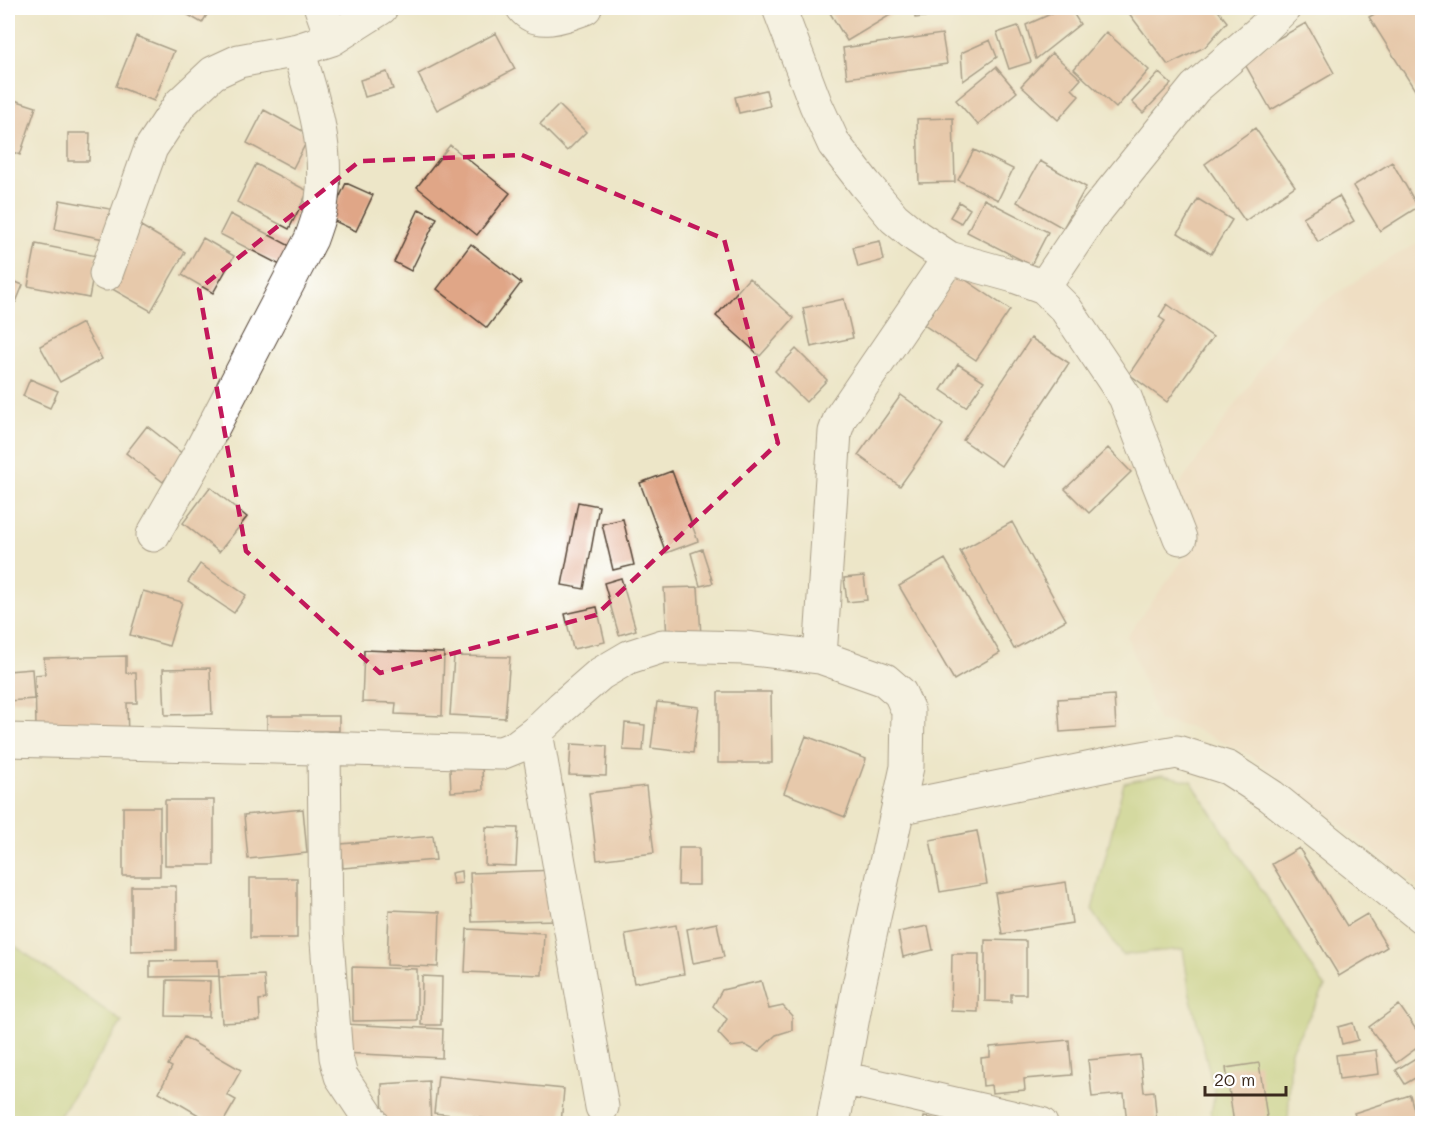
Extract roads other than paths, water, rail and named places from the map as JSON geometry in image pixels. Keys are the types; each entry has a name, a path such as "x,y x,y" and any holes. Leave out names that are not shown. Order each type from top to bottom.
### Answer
{"street":[{"path":"321,8 332,39"},
{"path":"106,274 152,148 180,104 213,73 239,61 298,50 332,39 381,8"},
{"path":"523,8 527,13 541,18 561,17 585,8"},
{"path":"779,8 816,105 834,144 894,218 917,237 949,258 1044,287 1066,309 1125,397 1180,538"},
{"path":"1044,287 1090,217 1195,88 1284,8"},
{"path":"153,536 196,460 311,239 322,200 323,159 314,102 298,50"},
{"path":"820,657 835,432 840,418 949,258"},
{"path":"8,740 501,753 516,747 537,732 600,674 629,657 663,646 745,648 820,657 885,680 900,693 908,711 907,767 858,990 833,1124"},
{"path":"537,732 602,1107"},
{"path":"324,748 326,929 336,1057 340,1076 373,1124"},
{"path":"898,808 1177,752 1228,768 1271,796 1422,917"},
{"path":"842,1078 1041,1124"}]}
